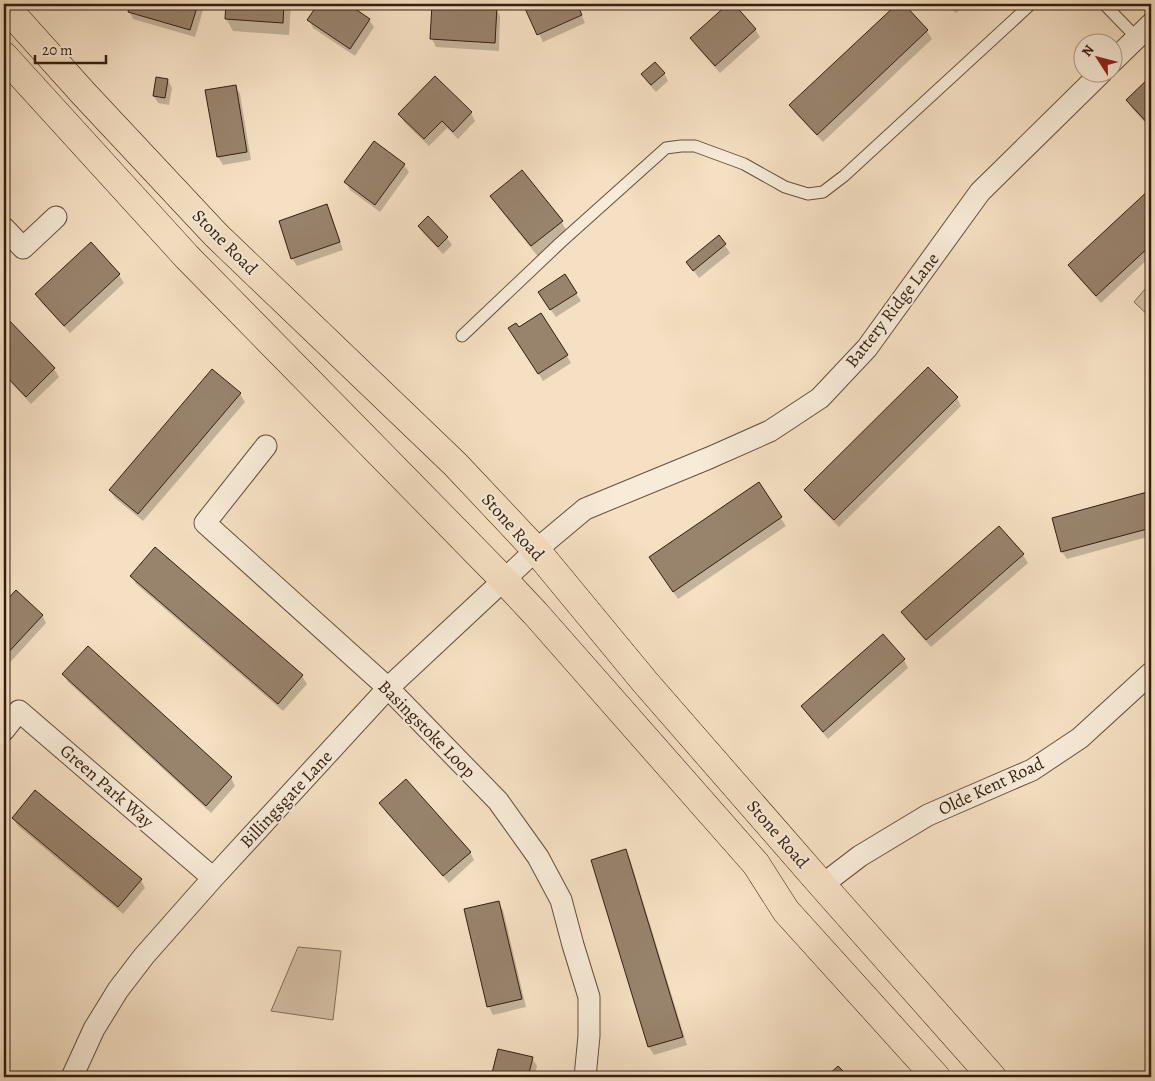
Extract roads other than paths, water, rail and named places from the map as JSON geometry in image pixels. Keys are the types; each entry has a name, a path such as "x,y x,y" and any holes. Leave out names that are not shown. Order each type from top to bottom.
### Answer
{"main road":[{"name":"Stone Road","path":"4,5 216,235 455,464 536,550 645,682 992,1077"},
{"name":"Stone Road","path":"4,56 187,257 535,613 756,864 786,911 936,1077"}],"street":[{"path":"1122,52 1144,31"},
{"name":"Battery Ridge Lane","path":"536,550 585,510 770,431 820,398 867,348 980,192 1092,82"},
{"path":"4,228 23,248 56,217"},
{"name":"Basingstoke Loop","path":"266,446 205,523 388,688 498,801 538,858 561,900 589,997 589,1036 585,1077"},
{"name":"Billingsgate Lane","path":"72,1077 94,1029 118,990 144,956 388,688 536,550"},
{"name":"Olde Kent Road","path":"822,885 860,856 928,815 1032,770 1080,738 1151,673"},
{"name":"Green Park Way","path":"4,730 19,711 214,878"}],"lane":[{"path":"462,336 560,242 666,148 695,146 744,164 785,188 808,194 823,192 851,170 1031,4"},
{"path":"1104,4 1144,31"}]}
